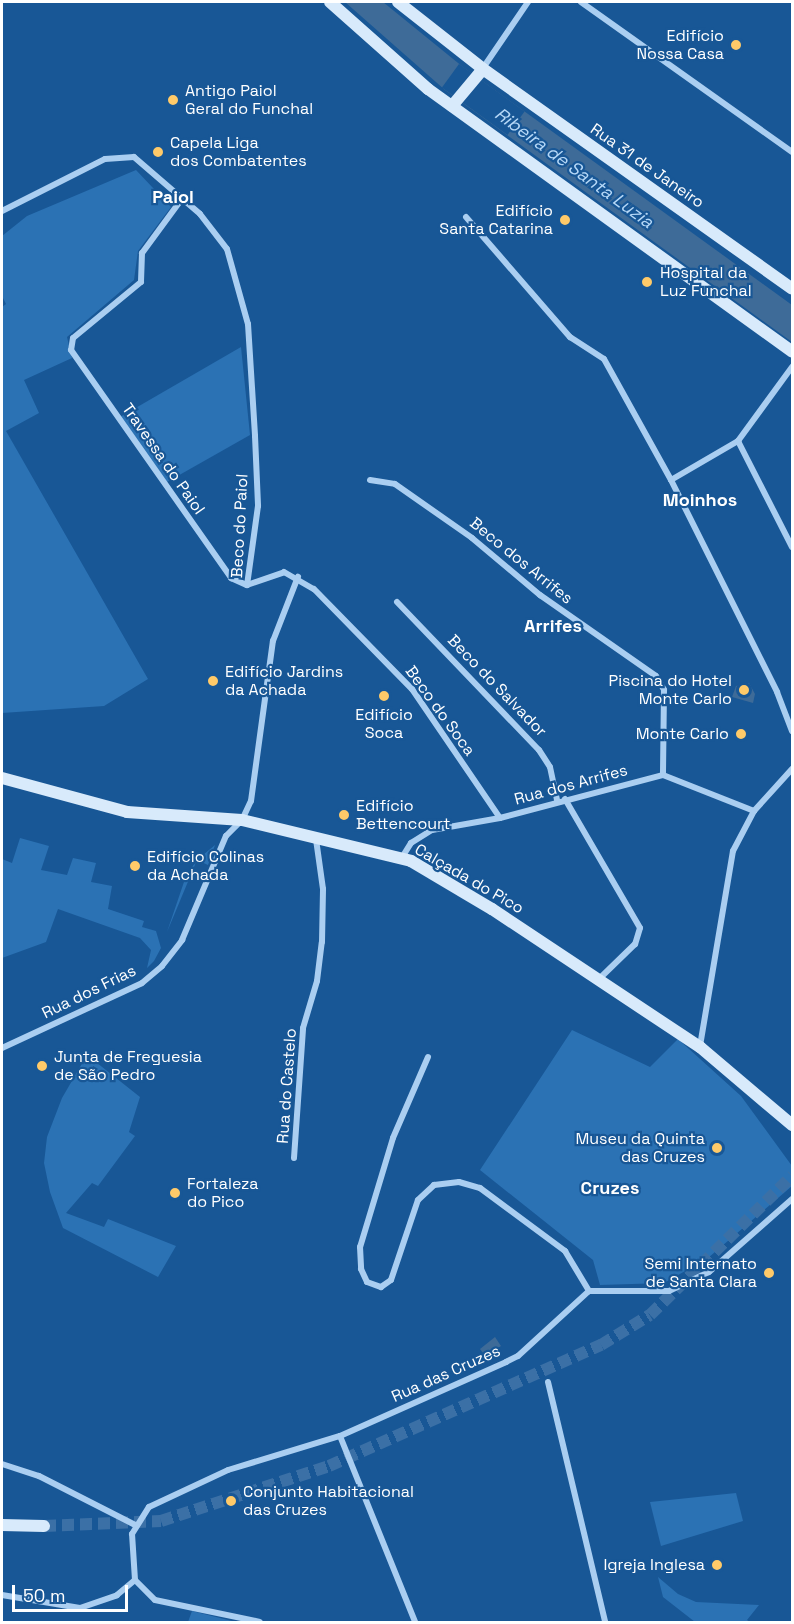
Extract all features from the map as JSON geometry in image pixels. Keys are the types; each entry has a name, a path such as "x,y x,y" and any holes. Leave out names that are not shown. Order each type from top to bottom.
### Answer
{"main road":[{"path":"330,2 412,76 792,352"},
{"name":"Rua 31 de Janeiro","path":"398,2 483,69 792,289"},
{"path":"452,106 483,69"},
{"name":"Calçada do Pico","path":"2,778 127,812 242,820 401,859 483,904 700,1047 792,1125"},
{"path":"2,1525 44,1526"}],"street":[{"path":"483,69 528,2"},
{"path":"581,2 792,152"},
{"name":"Beco do Paiol","path":"2,211 105,159 134,157 181,200 200,214 227,249 248,324 258,506 247,585 277,573 298,577"},
{"name":"Travessa do Paiol","path":"181,200 142,253 141,282 73,338 74,354 231,578 247,585"},
{"path":"466,216 570,337 604,359 670,480 777,692 792,731"},
{"path":"670,480 738,441 792,367"},
{"path":"738,441 792,547"},
{"name":"Beco dos Arrifes","path":"370,480 395,484 472,538 540,595 656,676 664,690 663,775"},
{"path":"242,820 251,801 273,641 298,577"},
{"name":"Beco do Soca","path":"298,577 330,603 412,689 500,818"},
{"name":"Beco do Salvador","path":"397,602 539,750 550,767 561,800 640,928 635,944 598,980"},
{"path":"700,1047 733,851 754,811 792,769"},
{"path":"663,775 754,811"},
{"name":"Rua dos Arrifes","path":"401,859 411,843 432,830 500,818 561,800 663,775"},
{"name":"Rua dos Frias","path":"2,1048 119,996 162,966 182,940 226,837 242,820"},
{"name":"Rua do Castelo","path":"294,1158 303,1028 317,981 322,942 323,889 316,838"},
{"path":"428,1057 393,1138 360,1247 361,1269 367,1282 381,1287 391,1280 418,1200 434,1185 459,1182 480,1188 565,1251 589,1291 669,1291 718,1267 792,1199"},
{"name":"Rua das Cruzes","path":"135,1525 149,1507 228,1470 340,1436 518,1356 589,1291"},
{"path":"548,1382 605,1623"},
{"path":"340,1436 415,1623"},
{"path":"2,1464 39,1476 135,1525 135,1580 155,1600 260,1623"},
{"path":"2,1595 80,1608 117,1596 135,1580"}],"shaded area":[{"path":"136,170 171,207 138,251 134,280 67,337 72,358 24,380 39,413 6,431 148,679 104,706 2,713 2,307 6,304 2,296 2,236 27,216"},
{"path":"241,347 250,435 167,482 120,417"},
{"path":"20,838 49,846 41,870 67,875 73,858 96,863 91,882 112,886 108,909 144,921 142,927 156,931 161,948 154,961 147,968 151,950 140,938 58,909 46,942 2,958 2,859 12,863"},
{"path":"215,845 208,865 197,860"},
{"path":"197,860 167,932 186,876"},
{"path":"572,1030 650,1067 678,1039 741,1096 792,1166 792,1186 708,1258 664,1283 600,1285 593,1260 480,1170"},
{"path":"87,1055 140,1097 129,1132 135,1136 98,1186 92,1183 66,1213 104,1227 108,1219 176,1246 158,1277 63,1228 50,1192 44,1163 47,1137 62,1098"},
{"path":"736,1493 743,1521 661,1546 650,1502"},
{"path":"658,1577 678,1594 696,1602 759,1605 747,1620 750,1622 695,1622 663,1597"},
{"path":"192,1611 236,1622 188,1622"}],"water":[{"name":"Ribeira de Santa Luzia","path":"345,2 383,2 463,67 792,305 792,342 445,90"},
{"name":"Piscina do Hotel Monte Carlo","path":"749,683 755,694 753,703 732,697 736,686"},
{"path":"495,1337 501,1346 485,1356 480,1349"}],"pier":[{"path":"459,64 525,112 507,135 442,87"}],"tunnel":[{"path":"44,1526 161,1521 329,1466 601,1345 650,1315 792,1176"}],"place":[{"name":"Edifício Nossa Casa","path":"736,45"},
{"name":"Antigo Paiol Geral do Funchal","path":"173,100"},
{"name":"Capela Liga dos Combatentes","path":"158,152"},
{"name":"Edifício Santa Catarina","path":"565,220"},
{"name":"Hospital da Luz Funchal","path":"647,282"},
{"name":"Edifício Jardins da Achada","path":"213,681"},
{"name":"Piscina do Hotel Monte Carlo","path":"744,690"},
{"name":"Edifício Soca","path":"384,696"},
{"name":"Monte Carlo","path":"741,734"},
{"name":"Edifício Bettencourt","path":"344,815"},
{"name":"Edifício Colinas da Achada","path":"135,866"},
{"name":"Junta de Freguesia de São Pedro","path":"42,1066"},
{"name":"Museu da Quinta das Cruzes","path":"717,1148"},
{"name":"Fortaleza do Pico","path":"175,1193"},
{"name":"Semi Internato de Santa Clara","path":"769,1273"},
{"name":"Conjunto Habitacional das Cruzes","path":"231,1501"},
{"name":"Igreja Inglesa","path":"717,1565"}],"district":[{"name":"Paiol","path":"173,197"},
{"name":"Moinhos","path":"700,500"},
{"name":"Arrifes","path":"553,626"},
{"name":"Cruzes","path":"610,1188"}]}
